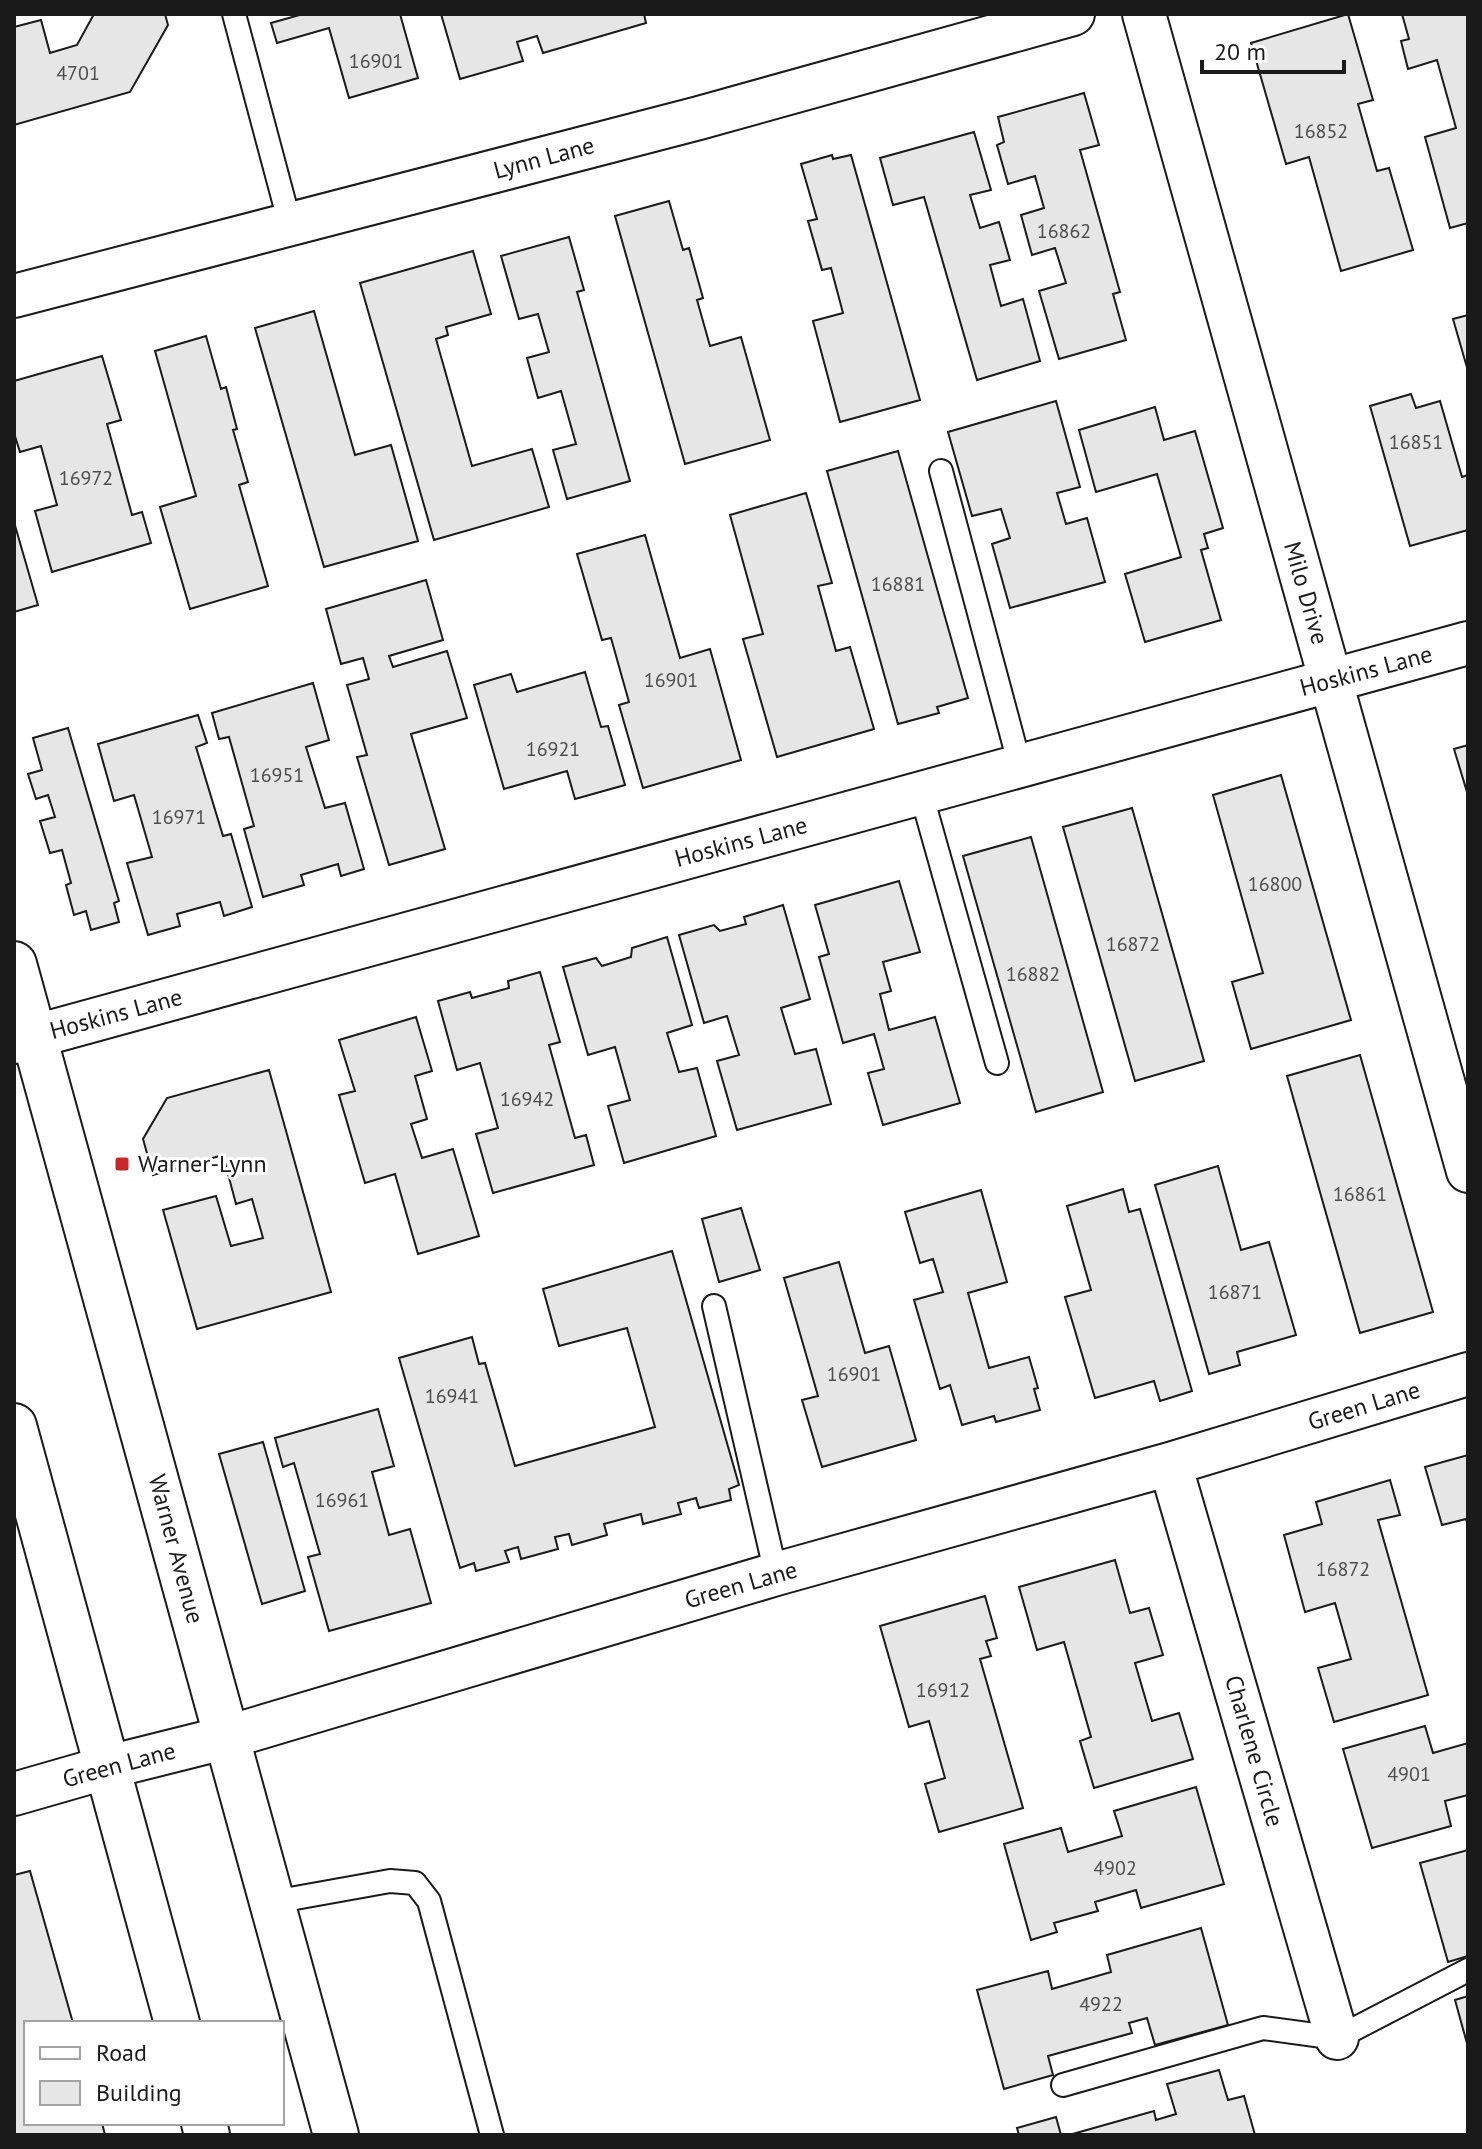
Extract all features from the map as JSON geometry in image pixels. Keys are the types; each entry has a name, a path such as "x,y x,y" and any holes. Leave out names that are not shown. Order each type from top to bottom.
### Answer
{"main road":[{"name":"Warner Avenue","path":"14,964 24,1039 228,1737 336,2135"},
{"path":"14,1426 176,2021"}],"street":[{"name":"Lynn Lane","path":"14,296 699,118 1073,14"},
{"name":"Milo Drive","path":"1144,14 1468,1171"},
{"name":"Hoskins Lane","path":"24,1039 1468,643"},
{"name":"Green Lane","path":"14,1794 228,1737 776,1574 1170,1464 1468,1374"},
{"name":"Charlene Circle","path":"1170,1464 1337,2038"}],"lane":[{"path":"234,14 290,224"},
{"path":"941,471 1020,766"},
{"path":"921,793 997,1063"},
{"path":"714,1306 776,1574"},
{"path":"273,1902 390,1881 415,1883 429,1901 492,2135"},
{"path":"1063,2085 1263,2028 1337,2038 1468,1970"}],"building":[{"path":"94,14 165,14 168,25 130,92 14,125 14,27 41,20 50,53 77,45"},
{"path":"303,14 400,14 418,78 349,98 329,28 277,43 271,23"},
{"path":"441,14 644,14 646,23 543,53 537,36 517,42 523,61 460,79"},
{"path":"1348,14 1373,100 1358,104 1377,171 1389,168 1413,250 1341,271 1309,157 1286,164 1251,43"},
{"path":"1402,14 1468,14 1468,223 1450,228 1425,137 1456,128 1437,60 1408,69 1401,41 1409,39"},
{"path":"1084,93 1099,145 1080,150 1120,292 1113,294 1126,340 1059,359 1039,291 1066,283 1055,248 1032,255 1021,215 1044,208 1035,176 1008,184 997,145 1004,142 998,117"},
{"path":"974,132 991,190 970,195 980,228 999,222 1010,260 990,265 1001,306 1023,299 1040,361 977,380 924,197 893,205 880,158"},
{"path":"832,155 833,159 851,155 920,400 840,422 813,321 843,313 831,268 822,270 808,221 817,219 801,164"},
{"path":"669,201 683,250 689,248 703,298 697,300 710,346 741,337 770,440 685,464 615,216"},
{"path":"569,237 584,290 577,292 630,481 567,499 553,450 576,444 561,391 538,398 527,358 549,352 538,314 519,319 501,256"},
{"path":"473,251 491,314 446,327 448,335 436,339 472,466 532,449 549,507 434,540 360,283"},
{"path":"314,311 355,455 391,445 418,541 324,567 255,328"},
{"path":"1468,315 1468,371 1453,319"},
{"path":"206,336 221,389 226,387 237,429 233,430 248,482 239,485 268,586 190,609 160,507 196,496 155,351"},
{"path":"102,356 121,420 107,424 132,515 142,512 151,543 52,572 35,511 57,505 41,446 20,452 14,433 14,381"},
{"path":"1411,394 1416,408 1440,401 1462,477 1468,475 1468,530 1410,546 1370,406"},
{"path":"1056,401 1080,487 1057,493 1066,524 1087,518 1105,582 1010,608 992,544 1010,538 1001,509 972,516 948,432"},
{"path":"1155,407 1164,440 1195,431 1223,528 1204,534 1208,548 1201,550 1221,620 1145,642 1125,574 1181,557 1157,474 1096,492 1079,430"},
{"path":"898,451 968,698 937,707 939,713 898,724 827,471"},
{"path":"806,493 832,583 818,586 836,651 850,647 874,729 777,757 743,639 763,634 730,515"},
{"path":"14,522 38,605 14,612"},
{"path":"645,535 680,658 710,649 741,760 643,788 619,705 629,702 611,638 602,640 577,554"},
{"path":"426,580 443,640 389,656 393,667 447,651 467,718 411,734 445,849 389,865 357,757 367,755 347,685 369,679 363,658 341,664 326,609"},
{"path":"585,672 601,727 608,726 625,785 575,799 567,771 504,789 474,685 511,674 517,692"},
{"path":"313,683 329,740 306,747 325,808 345,803 364,869 341,876 338,864 301,875 304,885 263,897 244,829 254,826 229,737 219,739 212,713"},
{"path":"198,715 207,743 196,747 223,836 231,834 252,907 224,916 220,902 177,914 180,926 148,935 127,863 152,857 134,795 114,801 98,744"},
{"path":"68,728 119,901 114,903 119,922 91,930 86,911 74,915 66,885 71,883 62,850 50,853 40,821 55,817 48,795 36,799 28,774 42,770 33,738"},
{"path":"1468,745 1468,792 1467,792 1454,749"},
{"path":"1281,775 1351,1020 1251,1049 1232,982 1263,973 1213,795"},
{"path":"1132,808 1204,1061 1135,1081 1063,827"},
{"path":"1031,837 1103,1092 1036,1112 963,856"},
{"path":"899,881 920,952 883,962 891,991 880,994 889,1030 935,1017 960,1103 883,1125 868,1073 884,1069 874,1034 843,1043 819,957 829,954 815,905"},
{"path":"783,905 810,999 781,1008 795,1054 816,1049 831,1104 737,1130 717,1061 739,1055 727,1016 704,1023 679,935 714,925 720,931 746,924 744,917"},
{"path":"667,937 692,1025 667,1033 679,1072 697,1068 716,1136 624,1163 608,1106 630,1100 615,1047 588,1055 563,967 596,958 602,966 631,957 632,948"},
{"path":"540,972 560,1042 549,1045 575,1138 586,1135 594,1165 493,1193 476,1134 498,1128 480,1063 457,1070 438,1001 470,992 472,998 509,988 508,981"},
{"path":"416,1017 432,1071 415,1076 427,1119 411,1124 422,1158 453,1149 479,1236 418,1254 395,1174 365,1183 339,1095 355,1091 339,1040"},
{"path":"1360,1055 1433,1312 1360,1333 1287,1076"},
{"path":"269,1070 331,1292 197,1329 163,1210 216,1196 231,1246 263,1238 252,1199 236,1204 223,1155 153,1175 143,1139 167,1098"},
{"path":"1218,1166 1241,1250 1269,1242 1296,1335 1237,1352 1240,1365 1209,1374 1155,1185"},
{"path":"1123,1189 1129,1212 1140,1209 1192,1391 1160,1401 1154,1381 1095,1398 1065,1297 1091,1290 1067,1206"},
{"path":"981,1190 1007,1282 968,1293 989,1368 1029,1357 1038,1388 1034,1389 1040,1410 996,1422 994,1416 962,1425 950,1385 940,1389 914,1300 943,1292 933,1259 920,1263 905,1212"},
{"path":"741,1208 760,1270 719,1282 702,1219"},
{"path":"672,1251 739,1485 729,1489 731,1500 699,1508 696,1498 678,1503 681,1514 643,1524 641,1514 604,1524 607,1535 572,1545 569,1534 555,1537 558,1549 521,1559 518,1547 505,1551 509,1562 476,1571 474,1563 460,1568 399,1358 472,1337 479,1364 485,1363 515,1466 655,1427 627,1328 559,1346 543,1289"},
{"path":"839,1262 865,1353 889,1346 916,1440 822,1467 802,1400 818,1396 784,1278"},
{"path":"378,1409 394,1466 372,1472 389,1535 410,1529 431,1603 329,1631 308,1557 320,1554 294,1463 283,1467 275,1438"},
{"path":"263,1442 305,1591 262,1604 219,1454"},
{"path":"1468,1455 1468,1526 1466,1519 1442,1525 1425,1467"},
{"path":"1390,1480 1400,1515 1378,1520 1428,1695 1334,1722 1318,1668 1351,1659 1335,1603 1305,1612 1284,1535 1322,1524 1316,1502"},
{"path":"1115,1560 1130,1613 1149,1608 1163,1655 1135,1663 1152,1721 1179,1713 1193,1759 1094,1788 1080,1741 1091,1737 1064,1642 1037,1650 1019,1587"},
{"path":"985,1596 997,1638 986,1641 991,1656 980,1659 1023,1808 939,1832 925,1784 945,1778 929,1721 909,1727 880,1626"},
{"path":"1425,1726 1433,1753 1468,1743 1468,1795 1445,1801 1451,1826 1372,1848 1343,1749"},
{"path":"1196,1787 1224,1884 1141,1908 1136,1890 1095,1902 1098,1911 1054,1923 1057,1932 1031,1940 1004,1844 1061,1828 1068,1852 1122,1836 1114,1811"},
{"path":"1468,1850 1468,1956 1448,1962 1420,1863"},
{"path":"30,1871 72,2021 24,2021 24,2125 102,2125 105,2135 14,2135 14,1875"},
{"path":"1201,1928 1228,2025 1155,2045 1147,2018 1129,2023 1132,2033 1048,2056 1053,2075 1004,2089 977,1990 1048,1971 1052,1989 1111,1972 1107,1955"},
{"path":"1468,1996 1468,2047 1455,2000"},
{"path":"1219,2070 1228,2100 1244,2096 1255,2135 1069,2135 1154,2111 1156,2120 1176,2114 1167,2084"},
{"path":"1056,2117 1061,2135 1019,2135 1017,2128"}],"place":[{"name":"Warner-Lynn","path":"122,1164"}]}
